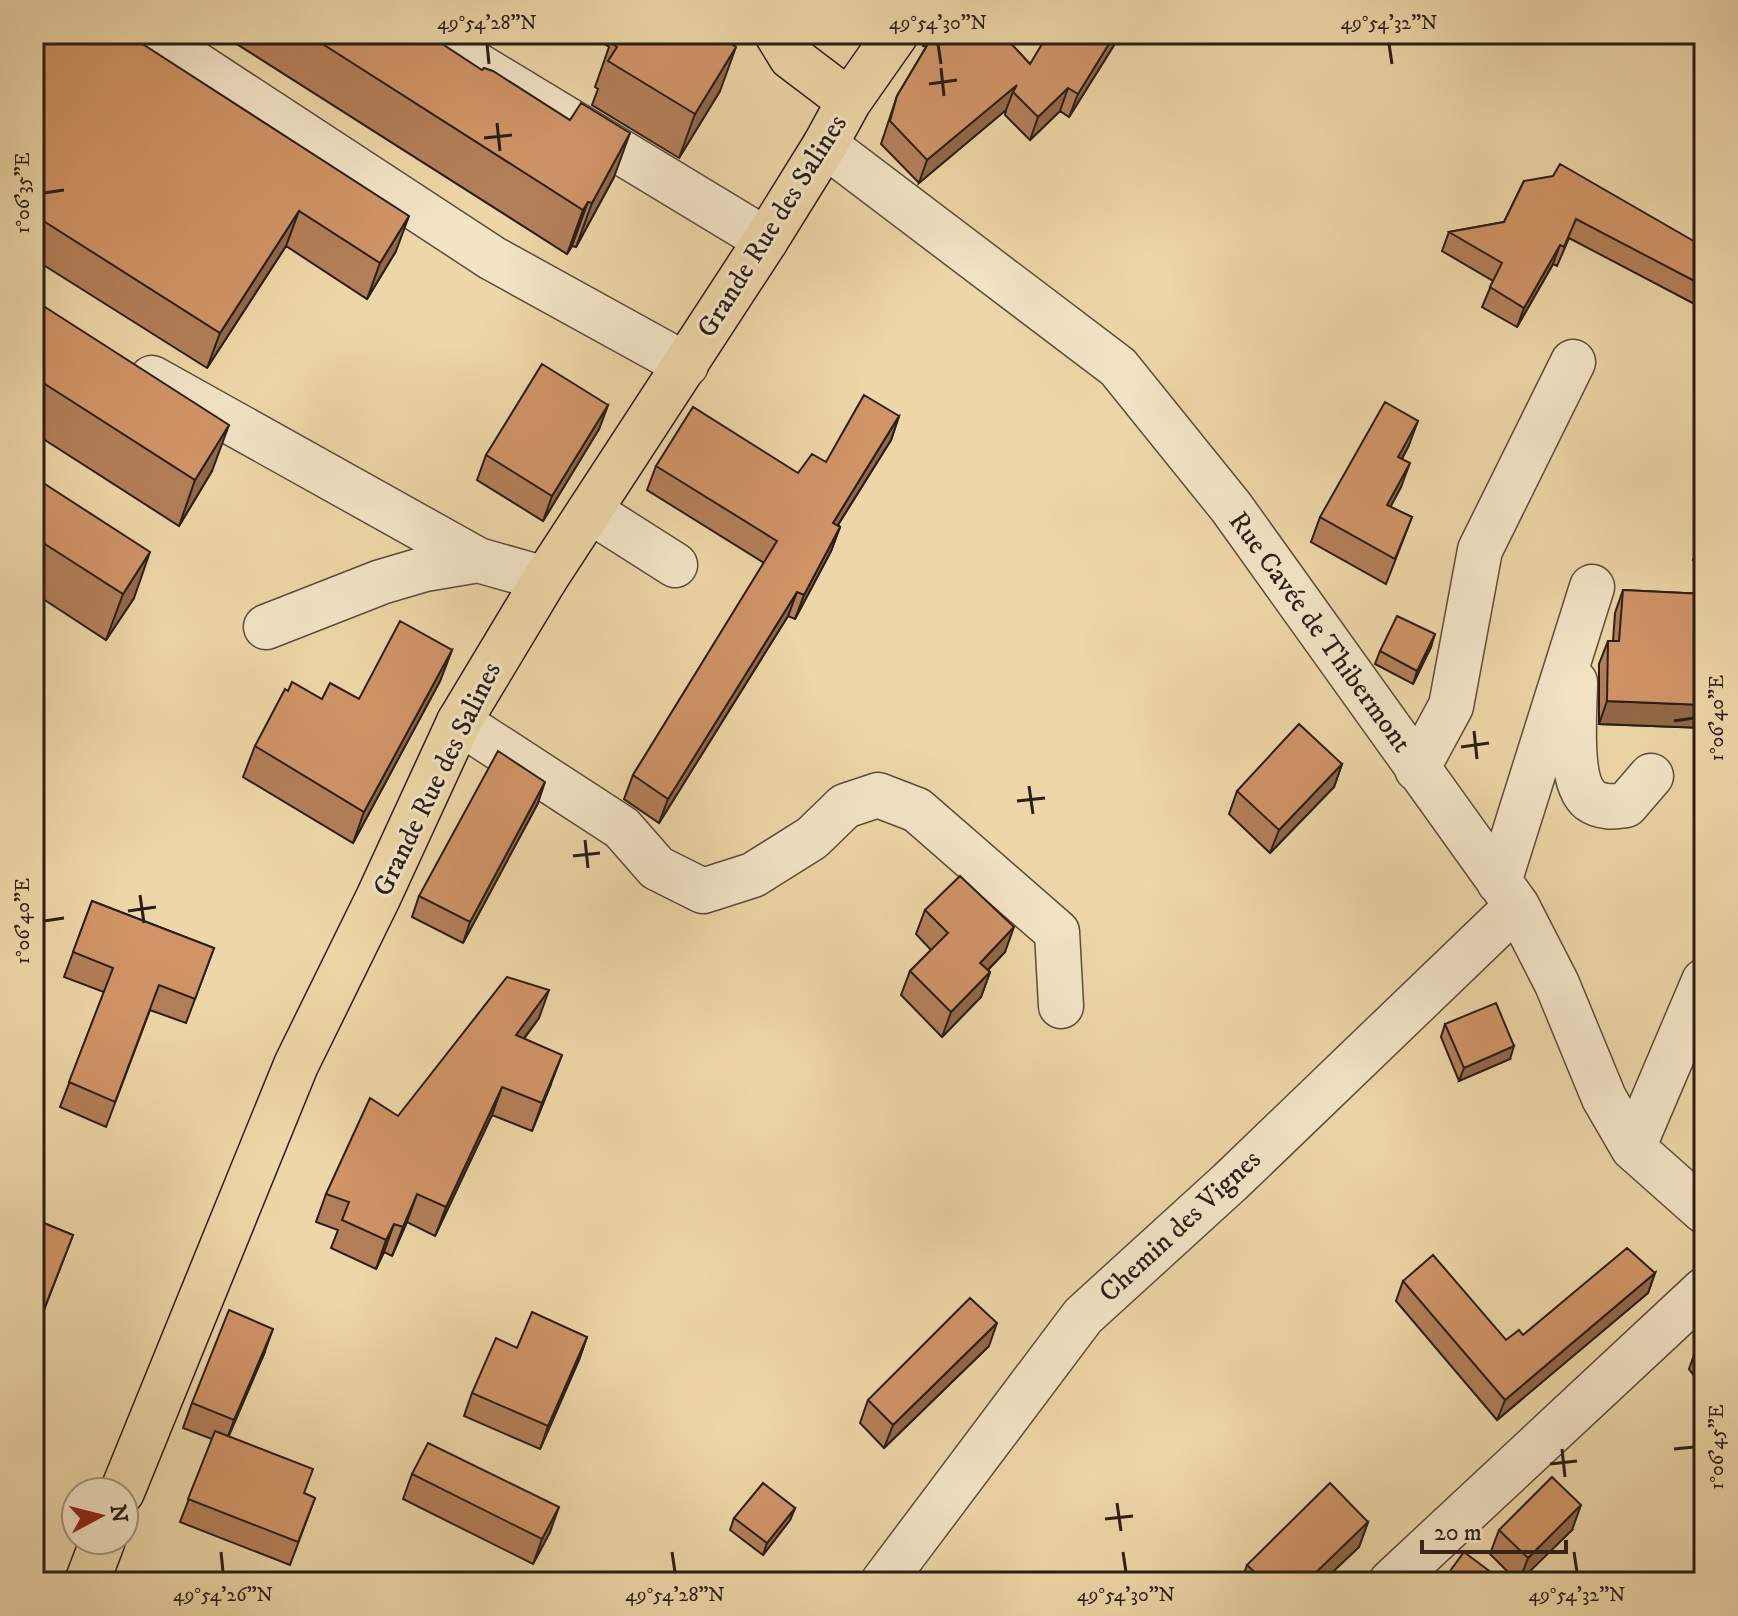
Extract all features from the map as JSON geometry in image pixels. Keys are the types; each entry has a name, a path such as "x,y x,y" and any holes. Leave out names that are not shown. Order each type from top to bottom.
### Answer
{"main road":[{"path":"777,34 791,57 849,101"},
{"name":"Grande Rue des Salines","path":"129,1476 296,1065 459,722 545,579 766,240 849,101 896,34"},
{"path":"87,1582 97,1556"}],"street":[{"path":"150,34 492,258 686,365"},
{"path":"426,34 766,240"},
{"name":"Rue Cavée de Thibermont","path":"825,145 1118,367 1231,507 1508,894 1557,984 1604,1098 1633,1148 1704,1211"},
{"path":"124,361 175,393 478,560 545,579"},
{"path":"1417,769 1451,706 1480,550 1573,362"},
{"path":"590,511 675,565"},
{"path":"266,627 381,582 425,569 478,560"},
{"path":"1508,894 1575,640 1592,587"},
{"path":"1575,640 1578,783 1590,800 1608,807 1626,805 1651,776"},
{"path":"459,722 622,828 657,868 703,891 753,875 812,838 845,806 878,795 917,810 1057,932 1061,1006"},
{"name":"Chemin des Vignes","path":"883,1582 1083,1316 1230,1182 1508,894"},
{"path":"1633,1148 1704,981"},
{"path":"1391,1582 1704,1290"}],"building":[{"path":"34,34 127,34 409,216 380,263 299,211 220,333 34,215"},
{"path":"307,34 427,34 482,70 493,71 570,120 581,103 630,133 592,203 588,202 583,210"},
{"path":"616,34 716,34 736,47 695,114 608,61 617,47 611,43"},
{"path":"934,34 1002,34 1030,64 1048,34 1115,34 1078,94 1068,88 1038,117 1013,92 1017,85 927,160 890,121 897,96"},
{"path":"1560,164 1704,247 1704,286 1576,219 1564,247 1560,245 1524,308 1490,287 1502,263 1449,232 1504,222 1524,181 1553,176"},
{"path":"34,300 229,425 195,480 34,377"},
{"path":"542,364 608,405 552,496 486,455"},
{"path":"864,395 899,416 833,523 840,527 804,595 797,592 668,799 633,775 777,541 656,466 693,407 798,473 812,454 826,462"},
{"path":"1385,402 1418,421 1398,457 1410,463 1387,505 1412,517 1395,559 1320,517"},
{"path":"34,477 150,552 123,594 34,537"},
{"path":"1623,590 1704,594 1704,705 1607,701 1608,641 1619,641"},
{"path":"1397,616 1435,634 1417,671 1380,651"},
{"path":"400,621 452,650 364,812 255,746 285,689 288,691 292,682 322,699 330,683 359,699"},
{"path":"1299,724 1342,764 1279,830 1237,791"},
{"path":"498,751 545,782 470,922 419,896"},
{"path":"960,876 1014,927 980,963 990,972 951,1012 910,971 948,933 925,910"},
{"path":"92,901 214,948 195,999 159,985 115,1102 69,1082 113,968 73,952"},
{"path":"507,977 549,990 516,1035 562,1055 542,1103 502,1087 446,1207 417,1194 403,1227 394,1224 386,1240 342,1220 349,1202 326,1194 370,1098 398,1116"},
{"path":"1496,1003 1514,1046 1464,1068 1445,1024"},
{"path":"34,1219 73,1235 41,1317 34,1314"},
{"path":"1627,1248 1655,1273 1505,1400 1403,1281 1433,1255 1506,1340 1519,1330 1523,1335"},
{"path":"970,1298 997,1323 893,1425 868,1400"},
{"path":"229,1310 273,1329 234,1420 192,1403"},
{"path":"532,1312 587,1337 548,1426 472,1393 496,1338 517,1348"},
{"path":"215,1431 313,1469 304,1493 315,1498 298,1542 188,1499"},
{"path":"428,1443 559,1507 542,1539 412,1474"},
{"path":"1552,1477 1581,1505 1528,1558 1499,1530"},
{"path":"763,1483 795,1508 767,1543 734,1518"},
{"path":"1330,1483 1368,1522 1306,1582 1265,1582 1247,1565"},
{"path":"1464,1552 1496,1576 1492,1582 1442,1582"}]}
